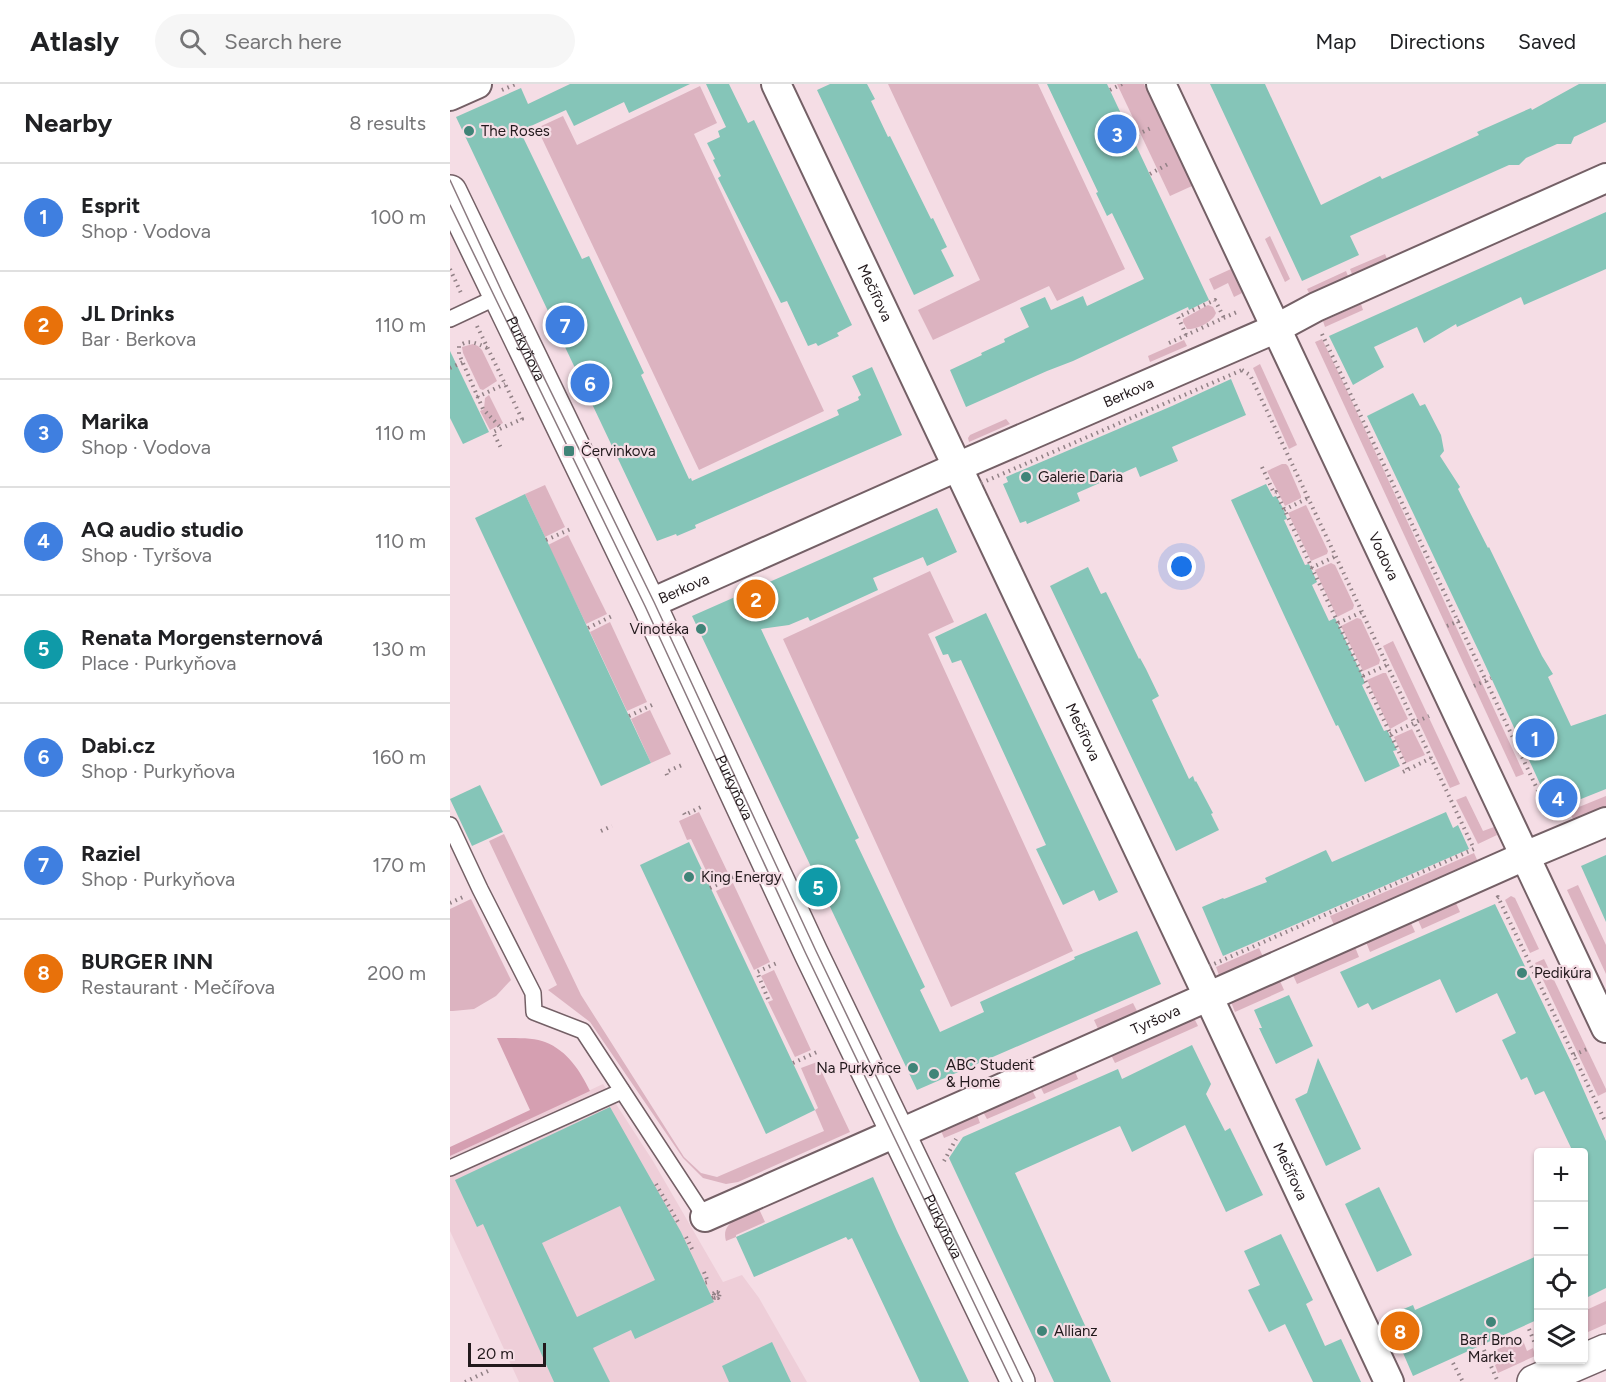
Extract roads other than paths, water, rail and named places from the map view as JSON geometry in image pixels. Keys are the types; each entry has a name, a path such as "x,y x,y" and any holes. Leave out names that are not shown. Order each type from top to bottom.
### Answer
{"street":[{"path":"450,96 477,84"},
{"name":"Mečířova","path":"776,84 1389,1382"},
{"name":"Vodova","path":"1161,84 1606,1028"},
{"name":"Berkova","path":"649,604 1277,328 1316,307 1606,178"},
{"name":"Purkyňova","path":"450,192 649,604 811,953 1018,1382"},
{"name":"Tyršova","path":"691,1220 893,1134 898,1134 1524,856 1606,822"},
{"path":"1534,1382 1606,1351"}],"lane":[{"path":"450,319 499,296"},
{"path":"450,825 533,993 534,1012 583,1031 622,1091 691,1220"},
{"path":"450,1168 622,1091"}],"tram line":[{"path":"450,180 503,294 654,602 816,951 1023,1382"},
{"path":"450,205 645,606 806,954 1012,1382"}],"place":[{"name":"The Roses","path":"469,131"},
{"name":"Marika","path":"1117,134"},
{"name":"Raziel","path":"565,325"},
{"name":"Dabi.cz","path":"590,383"},
{"name":"Červinkova","path":"569,451"},
{"name":"Galerie Daria","path":"1026,477"},
{"name":"JL Drinks","path":"756,599"},
{"name":"Vinotéka","path":"701,629"},
{"name":"Esprit","path":"1535,738"},
{"name":"AQ audio studio","path":"1558,798"},
{"name":"King Energy","path":"689,877"},
{"name":"Renata Morgensternová","path":"818,887"},
{"name":"Pedikúra","path":"1522,973"},
{"name":"Na Purkyňce","path":"913,1068"},
{"name":"ABC Student & Home","path":"934,1074"},
{"name":"Barf Brno Market","path":"1491,1322"},
{"name":"Allianz","path":"1042,1331"},
{"name":"BURGER INN","path":"1400,1331"}]}
